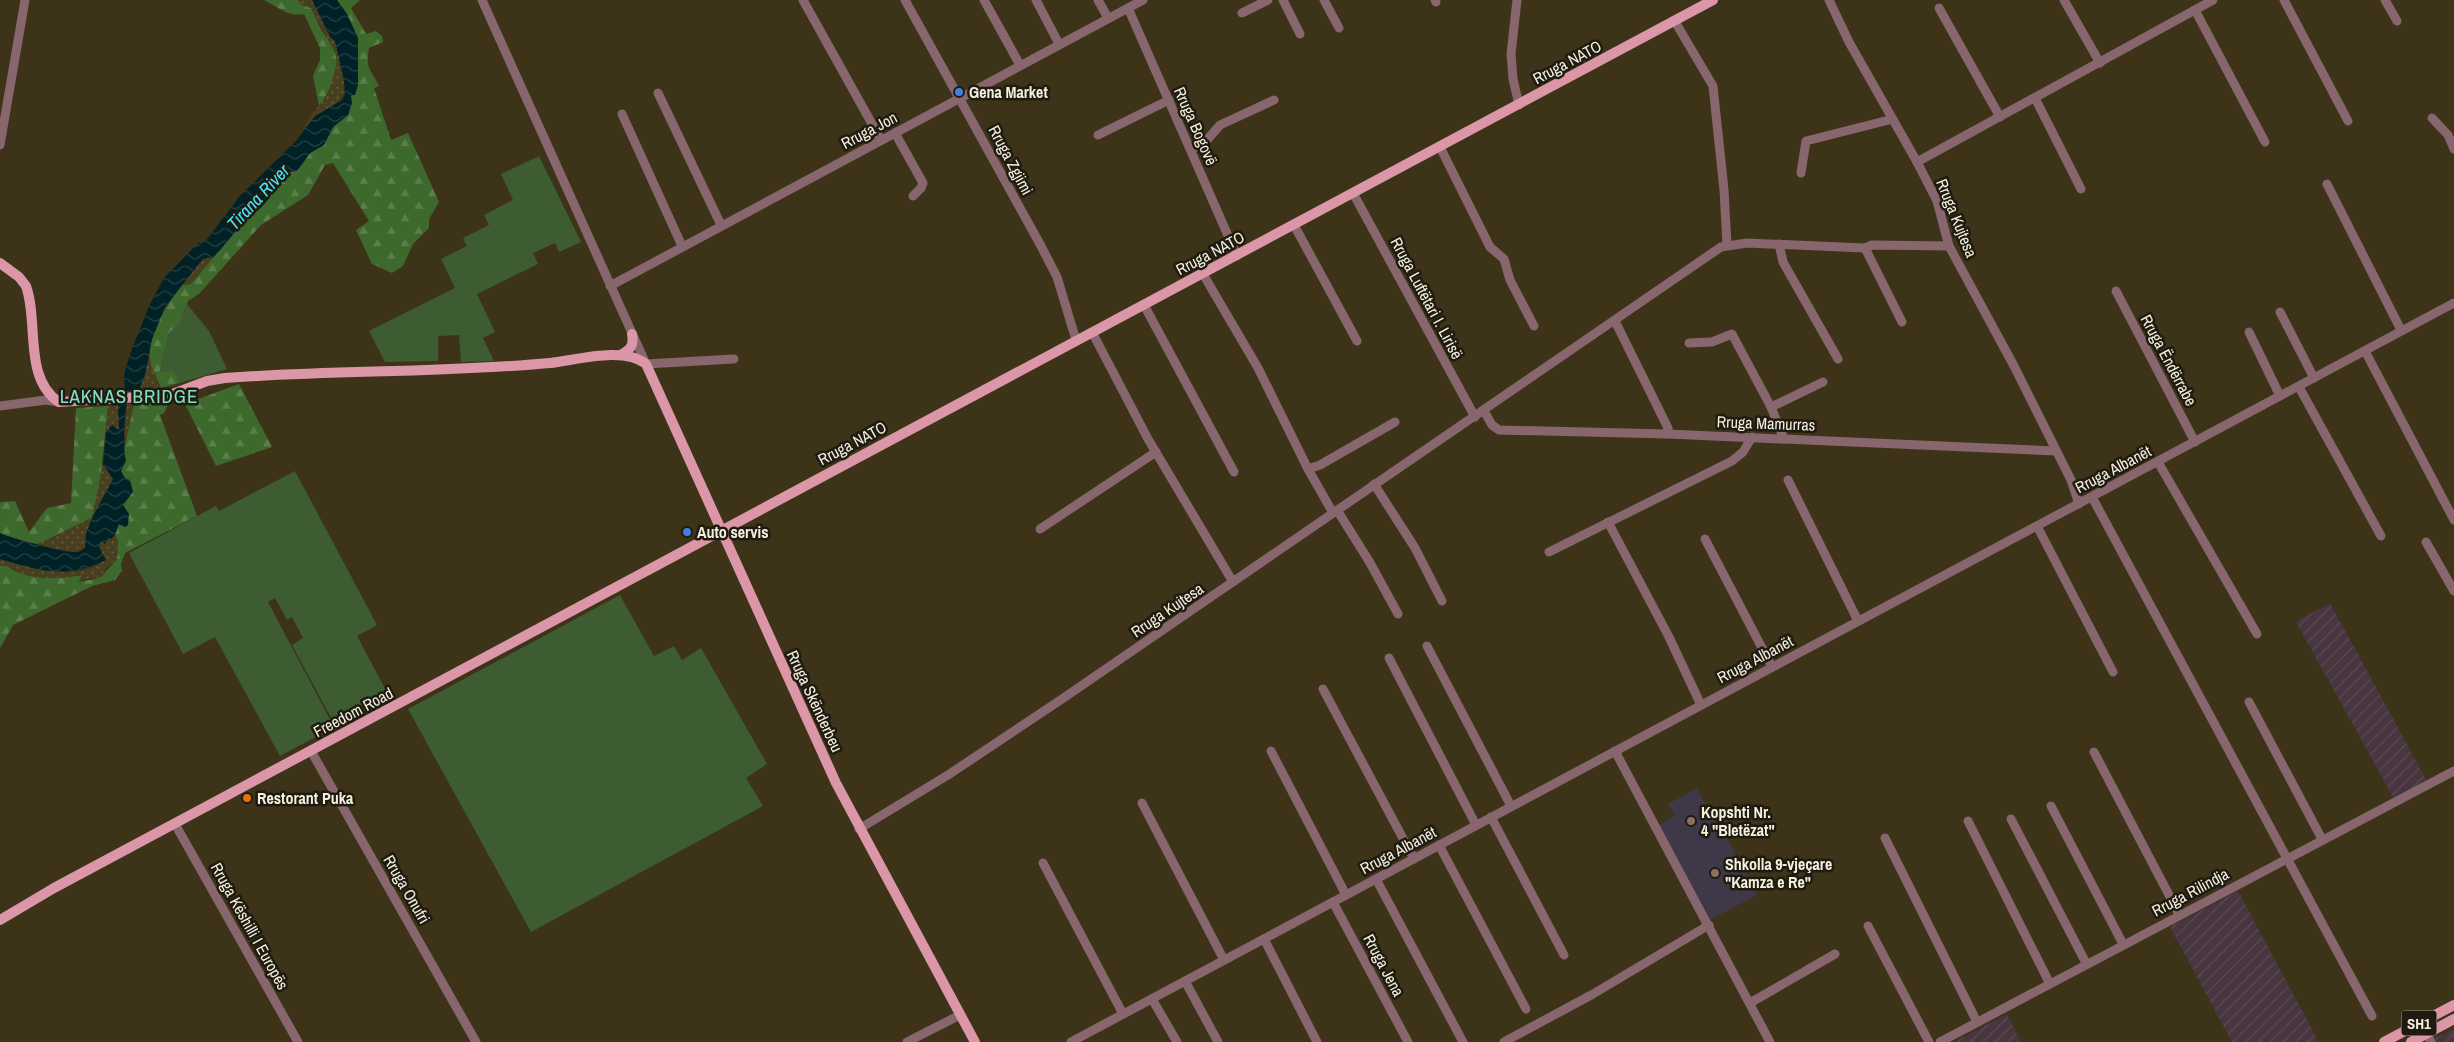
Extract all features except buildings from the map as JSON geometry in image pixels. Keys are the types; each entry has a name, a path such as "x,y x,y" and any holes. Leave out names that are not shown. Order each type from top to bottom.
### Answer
{"main road":[{"name":"Rruga NATO","path":"720,530 1237,256 1713,0"},
{"path":"0,263 19,277 28,292 36,359 42,382 46,391 64,402 170,394 207,381 225,378 516,365 620,355 633,356 646,364"},
{"path":"620,355 631,348 634,342 632,334"},
{"name":"Rruga Skënderbeu","path":"646,364 832,774 859,828 975,1042"},
{"name":"Freedom Road","path":"0,920 54,888 720,530"},
{"name":"SH1","path":"2384,1042 2454,1005"},
{"name":"SH1","path":"2412,1042 2429,1038 2454,1019"}],"street":[{"path":"0,145 25,0"},
{"path":"482,0 646,364 734,359"},
{"path":"803,0 881,140"},
{"name":"Rruga Zgjimi","path":"905,0 1053,269 1067,306 1076,340"},
{"path":"984,0 1020,65"},
{"path":"1036,0 1059,44"},
{"path":"1098,0 1108,18"},
{"name":"Rruga Jon","path":"610,286 1143,0"},
{"path":"1242,13 1268,0"},
{"path":"1283,0 1300,34"},
{"path":"1324,0 1339,28"},
{"path":"1517,0 1511,54 1518,104"},
{"name":"Rruga Kujtesa","path":"1829,0 1849,42 1937,201 1949,246 2014,366 2071,480 2078,504"},
{"path":"2064,0 2100,63"},
{"path":"1917,162 2213,0"},
{"path":"2284,0 2348,121"},
{"path":"2385,0 2397,21"},
{"name":"Rruga Bogovë","path":"1128,8 1237,256"},
{"path":"1939,8 2000,117"},
{"path":"2195,10 2265,142"},
{"path":"1674,20 1714,86 1727,245 1747,243 1865,248 1872,245 1949,246"},
{"path":"658,93 721,225"},
{"path":"2035,98 2081,189"},
{"path":"1098,135 1168,100"},
{"path":"1191,150 1207,140 1220,125 1274,100"},
{"path":"622,114 682,246"},
{"path":"2432,118 2448,135 2454,149"},
{"path":"1800,173 1806,142 1893,119"},
{"path":"894,133 923,184 922,188 913,196"},
{"path":"1440,147 1490,247 1504,259 1510,280 1534,326"},
{"path":"2327,184 2401,330"},
{"name":"Rruga Luftëtari I. Lirisë","path":"1353,193 1475,417"},
{"path":"1294,225 1357,341"},
{"path":"1779,244 1783,262 1838,359"},
{"name":"Rruga Kujtesa","path":"859,828 973,758 1615,322 1712,253 1727,245"},
{"path":"1865,248 1902,322"},
{"path":"1203,274 1258,368 1308,469 1369,561 1398,614"},
{"name":"Rruga Ëndërrabe","path":"2116,291 2195,442"},
{"name":"Rruga Albanët","path":"1071,1042 2454,303"},
{"path":"1144,305 1234,472"},
{"path":"2280,312 2314,378"},
{"path":"1615,322 1646,380 1668,428 1668,434"},
{"path":"1092,332 1156,452 1233,582"},
{"path":"2249,332 2280,396"},
{"path":"1689,343 1712,342 1732,334 1771,407 1784,439"},
{"path":"2365,351 2454,520"},
{"path":"32,401 41,392 42,382"},
{"path":"1771,407 1822,382"},
{"path":"2299,387 2381,536"},
{"path":"0,406 46,400 64,402"},
{"name":"Rruga Mamurras","path":"1484,411 1492,425 1499,430 1752,437 2055,451"},
{"path":"1308,469 1320,465 1396,422"},
{"path":"1549,552 1732,461 1743,452 1752,437"},
{"path":"1040,530 1156,452"},
{"path":"2158,462 2257,634"},
{"path":"1788,480 1858,622"},
{"path":"1374,484 1414,548 1442,601"},
{"path":"2092,497 2372,1016"},
{"path":"1608,522 1676,651 1701,705"},
{"path":"2037,526 2113,672"},
{"path":"1705,539 1772,667"},
{"path":"2426,542 2454,592"},
{"path":"1427,646 1511,806"},
{"path":"1389,658 1476,825"},
{"path":"1323,689 1414,859"},
{"path":"2249,702 2322,839"},
{"name":"Rruga Onufri","path":"311,751 476,1042"},
{"path":"1271,751 1346,895"},
{"path":"1615,751 1770,1042"},
{"path":"2094,752 2179,914"},
{"name":"Rruga Rilindja","path":"1940,1042 2179,914 2454,771"},
{"path":"1142,803 1224,960"},
{"path":"2051,806 2123,944"},
{"path":"1491,817 1564,955"},
{"path":"2011,819 2086,964"},
{"path":"1968,821 2050,984"},
{"name":"Rruga Këshilli I Europës","path":"175,824 298,1042"},
{"path":"1885,838 1977,1022"},
{"path":"1439,846 1526,1009"},
{"path":"1043,864 1124,1014"},
{"path":"1376,879 1463,1042"},
{"name":"Rruga Jena","path":"1333,902 1408,1042"},
{"path":"1504,1042 1593,994 1709,925"},
{"path":"1868,926 1929,1042"},
{"path":"1264,939 1317,1042"},
{"path":"1750,1003 1836,954"},
{"path":"1185,981 1218,1042"},
{"path":"1152,998 1177,1042"},
{"path":"908,1042 960,1014"}],"shaded area":[{"path":"2330,603 2427,781 2394,799 2296,622"},
{"name":"Shkolla 9-vjeçare \"Kamza e Re\"","path":"1697,788 1717,826 1720,825 1757,895 1710,920 1659,825 1675,816 1668,804"},
{"path":"2238,891 2319,1042 2232,1042 2170,927"},
{"path":"2007,1014 2021,1042 1954,1042"},
{"path":"2454,1029 2454,1042 2435,1042 2433,1039"}],"green space":[{"path":"264,0 298,0 302,5 311,8 321,29 334,49 337,66 327,94 319,106 313,76 320,60 320,48 304,14 288,13"},
{"path":"337,0 360,0 351,8 366,34 376,31 382,36 383,42 369,48 368,65 379,86 374,88 391,140 408,133 439,202 429,219 429,228 413,244 403,266 392,273 372,264 356,230 369,221 333,163 325,165 308,195 261,225 199,294 188,301 179,326 169,332 160,372 173,371 180,383 161,388 150,363 151,342 158,321 170,302 182,285 191,284 249,215 256,212 266,202 283,177 288,172 297,171 310,153 324,145 333,127 348,115 351,96 358,85 358,39 347,14"},
{"path":"539,156 581,242 559,252 555,243 533,253 538,264 477,294 495,332 483,338 494,361 461,362 459,335 438,336 438,361 385,362 369,331 455,288 441,259 467,246 463,238 489,225 484,215 513,200 501,174"},
{"path":"187,304 209,331 227,369 180,383 173,372 160,373 169,332 179,326"},
{"path":"239,384 272,447 216,466 185,404"},
{"path":"170,401 164,413 160,415 197,516 125,553 121,564 122,571 115,580 92,586 13,625 0,648 0,566 7,566 24,574 43,578 83,575 79,582 100,578 117,559 118,541 114,533 124,502 125,485 121,471 126,460 123,453 134,404"},
{"path":"108,406 100,485 92,518 38,544 12,539 0,533 0,502 15,501 29,532 47,508 71,503 76,408"},
{"path":"295,471 377,625 357,636 390,698 336,727 292,645 303,638 292,617 287,620 275,598 268,602 334,727 280,756 215,637 183,654 129,553 216,506 219,511"},
{"path":"620,595 654,656 674,646 682,660 701,648 767,764 746,778 763,806 531,932 408,709"}],"sand":[{"path":"298,0 312,0 325,28 335,41 342,65 344,83 342,98 304,129 310,117 328,94 337,63 335,52 311,8 302,5"},
{"path":"213,257 191,284 182,285 203,259"},
{"path":"150,357 151,365 161,388 139,390"},
{"path":"127,404 134,404 126,438 124,433"},
{"path":"118,405 119,431 112,426 106,433 108,406"},
{"path":"103,464 113,479 92,518"},
{"path":"92,518 86,534 85,548 80,551 62,551 38,544"},
{"path":"115,535 118,541 117,559 107,567 100,578 89,578 78,582 82,575 43,578 15,571 7,566 0,566 0,559 53,572 80,571 92,568 103,561 99,547 101,542"}],"water":[{"name":"Tirana River","path":"312,0 337,0 347,14 358,38 358,85 355,95 351,96 352,103 348,115 333,127 324,145 310,153 297,171 288,172 283,177 266,202 256,212 249,215 213,257 203,259 197,266 165,307 152,339 145,375 139,390 125,392 124,375 130,354 149,306 164,278 199,242 205,242 239,197 296,141 315,116 342,100 345,94 335,41 331,38"},
{"path":"127,404 124,432 126,460 121,471 125,478 130,480 133,492 123,505 129,514 128,525 125,527 119,524 115,535 111,539 108,538 105,544 101,542 99,547 106,560 79,570 53,571 41,570 0,559 0,533 63,551 78,552 85,548 86,534 92,518 113,479 103,464 106,433 112,425 119,430 118,405"}],"place":[{"name":"Gena Market","path":"959,92"},
{"name":"Auto servis","path":"687,532"},
{"name":"Restorant Puka","path":"247,798"},
{"name":"Kopshti Nr. 4 \"Bletëzat\"","path":"1691,821"},
{"name":"Shkolla 9-vjeçare \"Kamza e Re\"","path":"1715,873"}],"district":[{"name":"LAKNAS BRIDGE","path":"129,396"}]}
